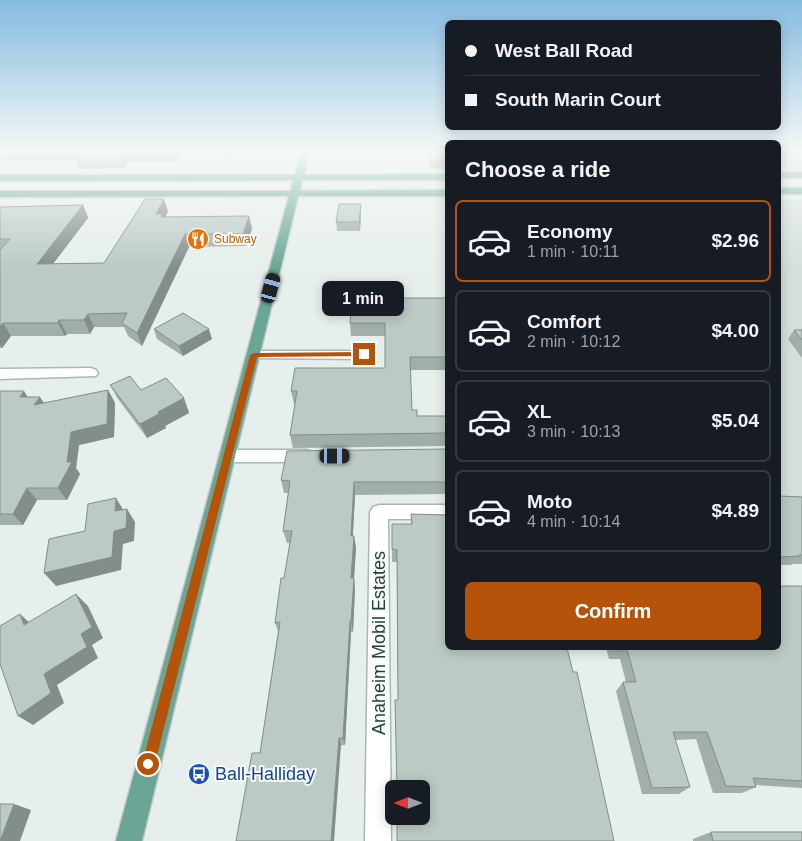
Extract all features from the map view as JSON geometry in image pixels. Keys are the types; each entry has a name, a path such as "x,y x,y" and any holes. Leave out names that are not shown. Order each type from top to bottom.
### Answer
{"main road":[{"path":"0,194 445,193"},
{"path":"129,841 295,194"}],"street":[{"path":"254,355 364,354"},
{"path":"0,374 91,373"},
{"path":"228,456 324,456"},
{"name":"Anaheim Mobil Estates","path":"378,841 380,512 445,512"}],"shaded area":[{"path":"781,200 802,200 802,501 781,501"}],"building":[{"path":"145,199 164,199 156,214 162,214 161,217 249,216 243,234 185,234 137,333 122,323 127,313 88,314 84,320 59,320 58,323 3,323 0,326 0,250 10,239 0,239 0,207 83,205 37,264 104,263"},
{"path":"339,204 361,204 359,222 336,222"},
{"path":"352,298 445,298 445,357 410,357 412,410 417,410 417,416 445,416 445,433 290,435 297,391 291,391 295,368 385,368 385,323 350,323"},
{"path":"183,313 209,329 179,346 154,329"},
{"path":"794,330 802,330 802,340"},
{"path":"130,376 141,390 166,378 184,398 140,424 110,385"},
{"path":"108,390 107,424 71,432 67,462 72,462 58,488 27,488 13,514 0,514 0,391 24,391 20,397 40,397 34,405"},
{"path":"445,449 445,482 354,482 351,536 354,536 351,578 354,578 343,738 339,738 331,841 236,841 252,753 260,753 280,622 275,623 281,578 284,578 292,531 283,531 290,481 281,480 287,451"},
{"path":"781,496 802,497 802,555 781,557"},
{"path":"116,498 115,511 127,509 126,528 114,531 112,557 44,573 49,539 85,531 88,504"},
{"path":"411,514 445,515 445,650 568,650 573,672 577,672 614,841 397,841 397,825 430,825 430,780 397,780 395,700 398,700 397,550 392,549 392,524 412,524"},
{"path":"781,586 802,586 802,781 753,778 756,787 726,786 707,732 673,732 690,787 652,788 623,682 636,682 627,650 781,650"},
{"path":"76,594 92,627 81,634 87,647 44,674 51,693 18,716 0,664 0,626 20,614 24,625"},
{"path":"0,804 14,804 0,841"},
{"path":"711,832 802,832 802,841 713,841"}],"place":[{"name":"Subway","path":"198,239"},
{"name":"Ball-Halliday","path":"199,774"}],"route":[{"path":"148,764 254,355 364,354"}]}
